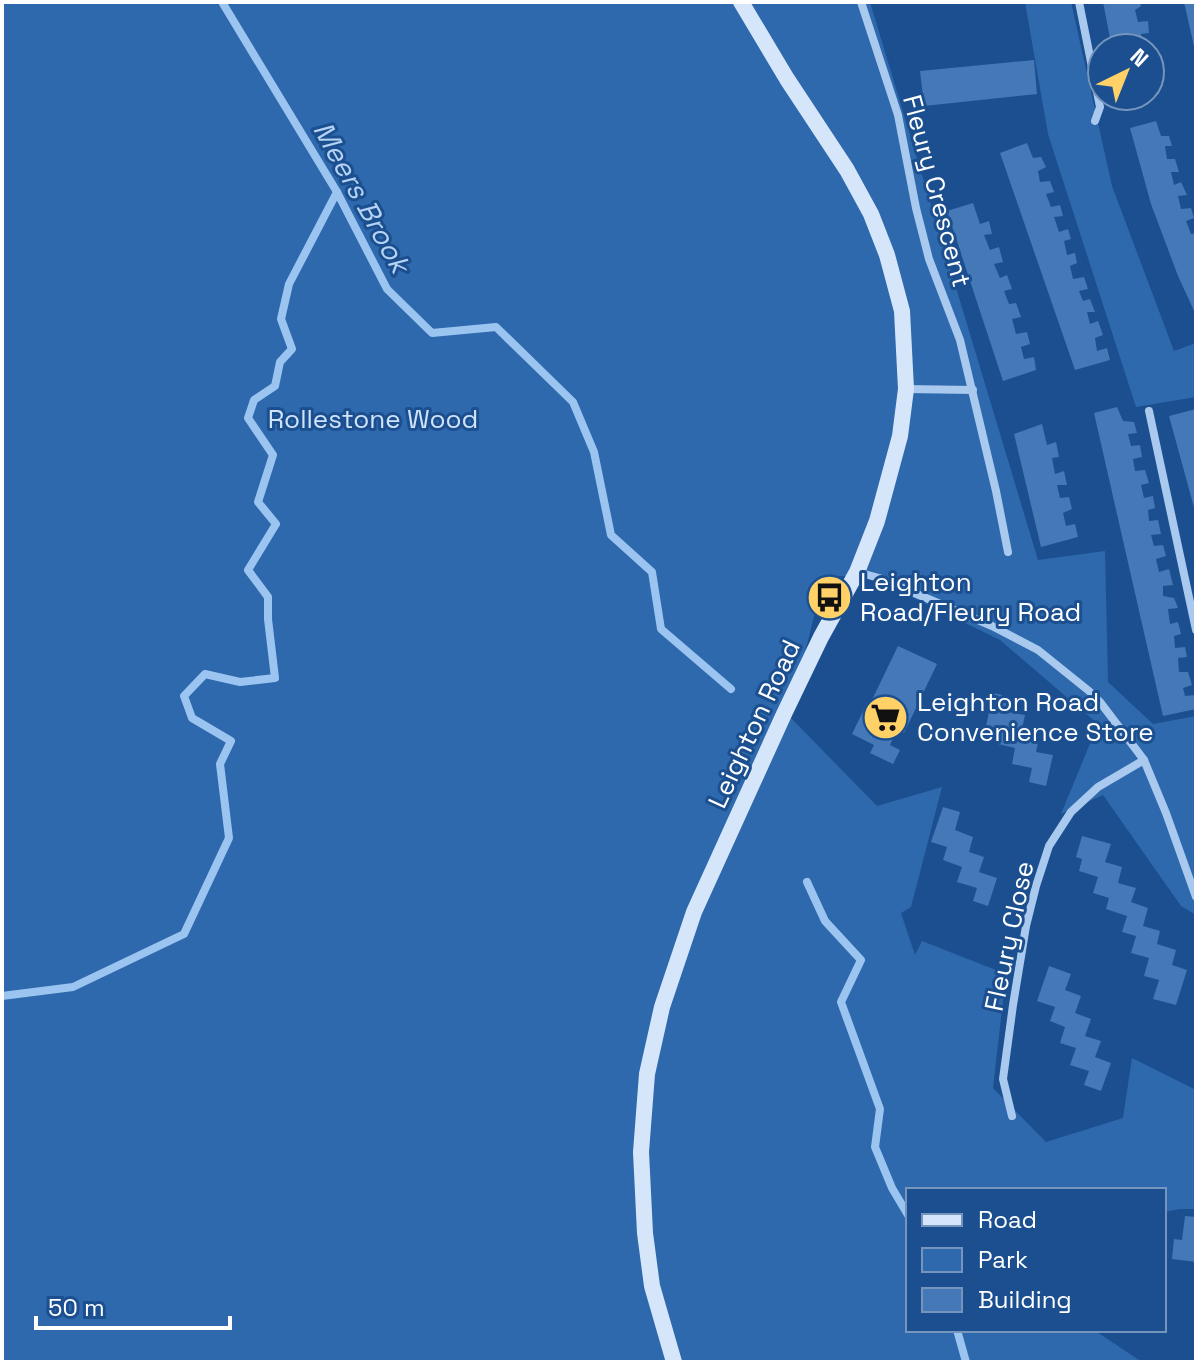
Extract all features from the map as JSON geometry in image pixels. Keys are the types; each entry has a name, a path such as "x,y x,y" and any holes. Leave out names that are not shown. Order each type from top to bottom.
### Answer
{"street":[{"name":"Leighton Road","path":"674,1362 652,1286 645,1233 641,1152 647,1074 662,1007 694,912 790,701 857,572 889,479 900,436 906,389 902,311 887,255 871,214 847,170 741,2"},
{"name":"Fleury Crescent","path":"861,2 898,115 929,259 960,340 1008,552"},
{"path":"1079,2 1100,107 1095,121"},
{"path":"906,389 973,390"},
{"path":"1149,411 1196,630"},
{"path":"857,572 879,578 992,626 1038,650 1089,691 1144,760 1191,869 1196,897"},
{"name":"Fleury Close","path":"1012,1116 1003,1079 1013,1005 1026,926 1049,846 1071,812 1098,787 1144,760"}],"green space":[{"name":"Rollestone Wood","path":"2,2 870,2 1038,560 1105,551 1108,682 1153,724 1196,716 1196,915 1181,906 1103,795 1061,814 1098,724 1000,640 867,575 824,577 789,716 877,806 942,787 911,907 901,913 915,955 922,941 1006,974 993,1088 1046,1142 1123,1118 1132,1058 1196,1090 1196,1209 1166,1212 1166,1188 906,1188 906,1332 1097,1332 1142,1362 2,1362"},
{"path":"1025,2 1071,2 1086,69 1086,112 1096,112 1112,186 1174,351 1196,343 1196,397 1136,407 1048,134"}],"building":[{"path":"1103,2 1140,2 1141,6 1135,10 1138,22 1148,21 1149,32 1109,32"},
{"path":"1184,2 1196,2 1196,51 1195,51"},
{"path":"1034,60 1037,94 924,106 920,71"},
{"path":"1156,121 1161,136 1169,136 1172,146 1165,146 1167,159 1175,159 1179,172 1171,172 1174,185 1181,182 1187,195 1178,196 1181,209 1191,208 1194,218 1186,221 1191,234 1196,233 1196,315 1151,204 1130,128"},
{"path":"1027,143 1033,158 1041,157 1046,167 1038,171 1040,182 1050,181 1054,192 1046,194 1051,207 1060,205 1063,216 1054,217 1059,232 1068,229 1071,239 1064,241 1067,255 1075,253 1077,263 1070,266 1073,279 1084,277 1088,289 1079,291 1083,301 1090,299 1095,312 1087,312 1090,324 1098,321 1103,335 1095,338 1097,351 1107,348 1110,360 1075,370 1000,153"},
{"path":"973,203 980,224 989,221 992,234 984,235 990,250 999,247 1003,262 994,264 1000,278 1007,275 1012,289 1004,291 1009,304 1016,303 1021,317 1012,319 1016,334 1027,332 1030,344 1021,347 1024,359 1034,357 1036,370 1003,381 947,211"},
{"path":"1117,407 1123,421 1134,422 1137,433 1128,434 1131,446 1140,445 1142,457 1133,459 1135,471 1145,470 1149,483 1141,485 1144,498 1153,496 1155,508 1148,510 1149,521 1158,520 1161,534 1151,535 1154,546 1163,545 1166,556 1156,559 1159,572 1169,569 1173,585 1163,586 1163,596 1174,598 1178,608 1168,609 1170,624 1178,622 1181,634 1174,636 1175,648 1185,647 1187,657 1178,658 1179,672 1188,672 1192,685 1183,688 1185,696 1195,695 1196,709 1163,716 1094,413"},
{"path":"1196,409 1196,511 1195,511 1169,416"},
{"path":"1042,424 1047,445 1056,442 1059,457 1052,458 1055,474 1064,471 1067,485 1057,485 1060,498 1069,497 1072,509 1063,513 1066,526 1075,524 1078,537 1041,547 1014,434"},
{"name":"Leighton Road Convenience Store","path":"898,646 937,664 904,733 897,730 890,745 900,750 893,764 870,753 874,745 852,734"},
{"path":"993,693 1011,697 1008,712 1025,715 1021,734 1039,738 1036,752 1053,755 1046,786 1029,782 1032,768 1012,764 1015,748 998,744 1001,729 986,726"},
{"path":"943,807 960,812 955,830 973,837 969,852 984,857 979,872 997,878 988,906 973,901 977,888 957,882 962,867 943,860 947,847 931,842"},
{"path":"1082,836 1111,844 1105,862 1122,867 1118,883 1136,888 1131,902 1148,908 1143,926 1160,931 1157,944 1176,950 1172,965 1187,970 1176,1005 1153,999 1159,980 1144,976 1149,958 1131,953 1136,936 1122,932 1127,916 1106,909 1109,898 1093,893 1098,877 1079,871 1082,859 1076,857"},
{"path":"1049,966 1071,974 1065,990 1081,996 1075,1013 1091,1019 1085,1036 1101,1041 1095,1057 1111,1063 1101,1091 1084,1085 1089,1071 1070,1065 1076,1048 1060,1043 1065,1027 1050,1021 1055,1007 1037,1001"},
{"path":"1185,1216 1196,1217 1196,1262 1172,1259 1174,1239 1182,1240"}],"waterway":[{"name":"Meers Brook","path":"222,2 337,192 387,289 432,333 496,327 573,402 594,452 611,535 652,572 661,629 731,689"},
{"path":"2,996 73,987 184,934 229,838 220,764 231,741 192,718 184,696 205,674 240,682 275,678 268,597 248,570 276,524 258,502 273,455 248,418 254,400 275,386 280,362 292,349 281,319 289,284 337,192"},
{"name":"Meers Brook","path":"807,882 825,921 861,960 841,1002 880,1109 875,1147 892,1188 906,1212"},
{"name":"Meers Brook","path":"958,1332 966,1362"}],"place":[{"name":"Leighton Road/Fleury Road","path":"829,597"},
{"name":"Leighton Road Convenience Store","path":"886,717"}]}
